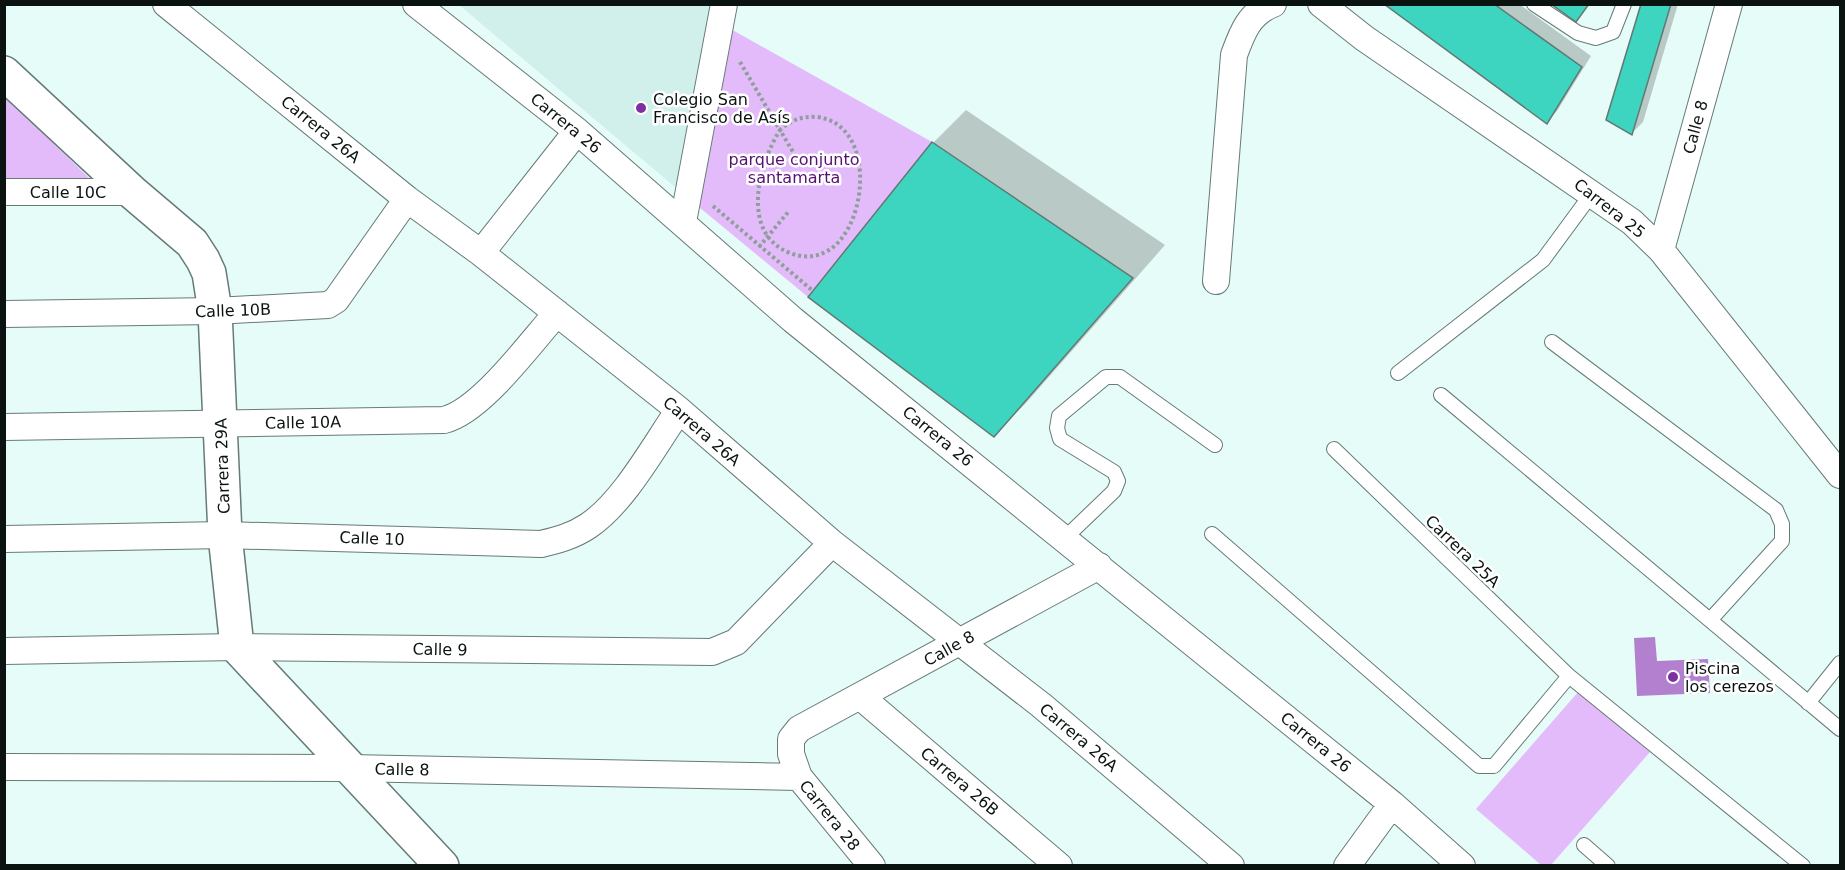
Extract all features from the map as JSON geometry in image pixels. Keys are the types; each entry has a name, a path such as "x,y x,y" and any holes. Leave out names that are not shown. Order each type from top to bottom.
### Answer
{"street":[{"name":"Carrera 26A","path":"166,4 407,199 481,253 679,410 832,543 1041,705 1231,866"},
{"name":"Carrera 26","path":"416,4 577,131 793,320 1392,804 1462,866"},
{"path":"1216,281 1234,55 1244,26 1263,8 1273,4"},
{"name":"Carrera 25","path":"1321,4 1364,38 1593,192 1632,222 1661,250 1840,475"},
{"name":"Calle 8","path":"1661,250 1729,4"},
{"path":"683,222 722,16"},
{"name":"Carrera 29A","path":"4,73 132,192 192,243 209,273 215,311 225,535 237,647"},
{"path":"481,253 577,131"},
{"name":"Calle 10C","path":"4,192 132,192"},
{"name":"Calle 10B","path":"4,314 318,307 336,300 407,199"},
{"name":"Calle 10A","path":"4,427 444,420 457,417 478,402 557,313"},
{"name":"Calle 10","path":"4,539 225,535 382,537 510,545 541,544 565,539 589,525 608,507 679,410"},
{"name":"Calle 9","path":"4,651 237,647 712,652 736,642 832,543"},
{"name":"Calle 8","path":"799,729 1099,566"},
{"path":"237,647 442,866"},
{"name":"Carrera 26B","path":"861,697 1059,866"},
{"name":"Carrera 28","path":"799,729 790,739 791,754 799,777 872,866"},
{"name":"Calle 8","path":"4,767 351,768 799,777"},
{"path":"1347,866 1392,804"}],"lane":[{"path":"1534,4 1578,33 1596,38 1613,32 1624,4"},
{"path":"1398,373 1543,260 1593,192"},
{"path":"1552,342 1776,510 1782,524 1782,541 1711,619"},
{"path":"1065,538 1114,491 1118,481 1114,472 1060,439 1057,428 1059,416 1106,377 1120,377 1215,445"},
{"path":"1441,395 1840,729"},
{"name":"Carrera 25A","path":"1334,449 1569,676 1803,866"},
{"path":"1212,534 1479,766 1494,766 1569,676"},
{"path":"1808,703 1840,663"},
{"path":"1584,845 1608,866"}],"path":[{"path":"722,16 796,158"},
{"path":"804,117 828,119 850,135 857,158 858,193 850,226 837,243 820,256 800,257 779,248 767,237 759,214 760,176 765,159 780,130 790,122 804,117"},
{"path":"708,202 758,248 813,291"},
{"path":"758,248 789,210"}],"shaded area":[{"name":"Colegio San Francisco de Asís","path":"459,5 715,5 688,198"},
{"name":"Piscina los cerezos","path":"1655,637 1657,661 1708,659 1710,693 1637,696 1634,638"}],"green space":[{"name":"parque conjunto santamarta","path":"713,19 932,142 808,297 688,198"},
{"path":"5,96 93,182 5,182"},
{"path":"1579,691 1650,752 1551,865 1541,865 1476,809"}],"building":[{"path":"1384,4 1494,4 1582,67 1547,124"},
{"path":"1551,4 1589,4 1576,22"},
{"path":"1641,4 1671,4 1632,135 1606,120"},
{"path":"932,142 1133,278 994,437 808,297"}],"place":[{"name":"Colegio San Francisco de Asís","path":"641,108"},
{"name":"Piscina los cerezos","path":"1673,677"}]}
